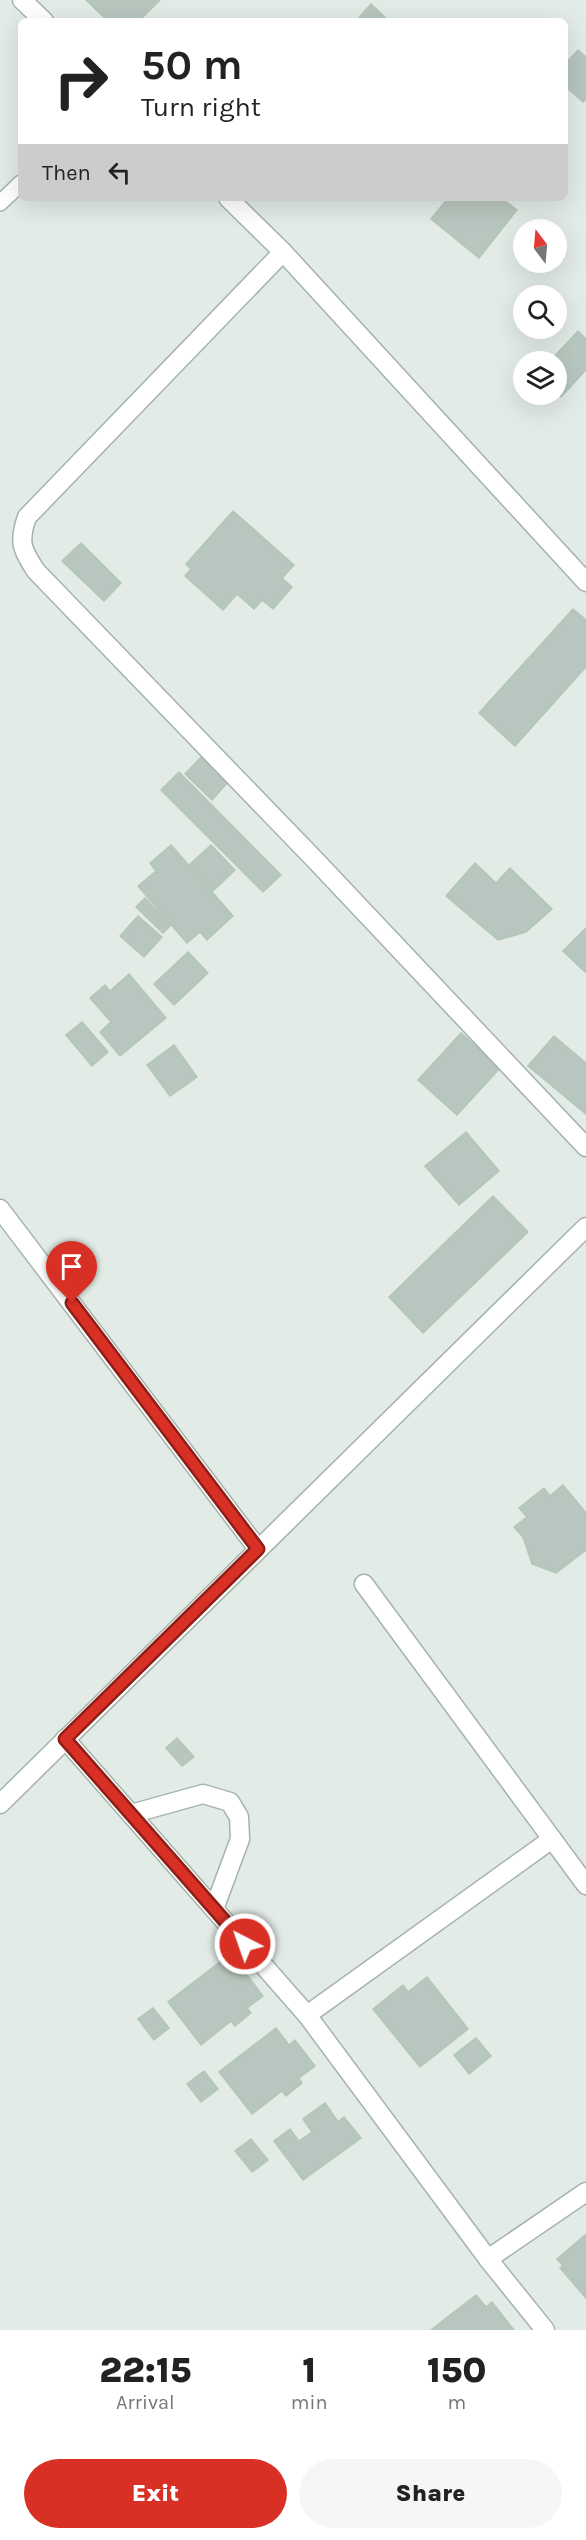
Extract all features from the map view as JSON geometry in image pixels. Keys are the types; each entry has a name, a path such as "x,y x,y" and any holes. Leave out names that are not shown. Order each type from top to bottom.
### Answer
{"street":[{"path":"21,0 41,18"},
{"path":"231,201 284,252 586,582"},
{"path":"284,252 27,517 21,535 24,553 36,571 318,863 586,1148"},
{"path":"0,1209 258,1549"},
{"path":"0,1804 586,1227"},
{"path":"364,1584 586,1885"},
{"path":"65,1739 307,2015 488,2259 545,2330"},
{"path":"131,1814 203,1794 230,1802 239,1817 240,1839 214,1909"},
{"path":"307,2015 552,1839"},
{"path":"488,2259 586,2192"}],"lane":[{"path":"0,203 18,186"}],"building":[{"path":"86,0 160,0 142,18 105,18"},
{"path":"371,4 386,18 359,18"},
{"path":"578,50 586,57 586,99 583,102 568,89 568,61"},
{"path":"446,201 505,201 517,210 479,258 431,219"},
{"path":"578,331 586,339 586,370 567,391 567,351 559,351"},
{"path":"233,511 294,565 282,578 292,587 273,609 262,600 254,609 237,594 223,610 185,576 191,569 186,564"},
{"path":"81,543 121,583 104,601 62,561"},
{"path":"573,609 586,620 586,667 515,746 479,713"},
{"path":"202,756 228,782 212,800 185,774"},
{"path":"179,772 281,875 263,892 161,790"},
{"path":"171,845 233,916 207,940 200,932 187,943 138,886 156,871 150,863"},
{"path":"211,845 235,870 213,891 189,865"},
{"path":"475,863 496,883 510,868 552,909 526,932 498,940 446,896"},
{"path":"145,898 171,925 163,933 136,907"},
{"path":"138,916 162,937 144,957 120,936"},
{"path":"586,928 586,971 585,972 563,951"},
{"path":"188,952 208,973 174,1005 154,984"},
{"path":"129,974 166,1018 120,1056 100,1032 111,1022 90,998 105,985 110,991"},
{"path":"82,1022 108,1052 92,1066 66,1035"},
{"path":"461,1033 500,1068 457,1115 418,1080"},
{"path":"554,1036 586,1063 586,1114 528,1066"},
{"path":"174,1045 197,1077 170,1096 147,1065"},
{"path":"466,1132 499,1171 459,1205 425,1166"},
{"path":"493,1196 528,1232 423,1333 389,1297"},
{"path":"563,1485 586,1513 586,1550 556,1573 532,1564 523,1537 514,1527 527,1517 519,1508 544,1488 550,1496"},
{"path":"177,1738 194,1757 182,1766 166,1748"},
{"path":"225,1958 238,1975 244,1971 263,1996 247,2008 251,2013 235,2026 231,2021 201,2045 168,2002"},
{"path":"427,1977 468,2029 420,2067 373,2009 403,1985 408,1992"},
{"path":"153,2008 169,2028 154,2040 138,2019"},
{"path":"276,2028 289,2045 295,2040 315,2066 299,2078 302,2083 286,2096 282,2091 252,2114 219,2072"},
{"path":"476,2038 491,2056 469,2074 454,2055"},
{"path":"204,2071 218,2089 201,2102 187,2084"},
{"path":"325,2103 338,2122 344,2117 361,2138 303,2180 274,2141 290,2129 299,2141 312,2132 303,2119"},
{"path":"251,2139 268,2160 252,2172 235,2151"},
{"path":"585,2235 586,2298 560,2268 563,2266 557,2259"},
{"path":"476,2295 486,2307 492,2302 514,2330 431,2330"}],"route":[{"path":"72,1303 258,1549 65,1739 245,1944"}]}
